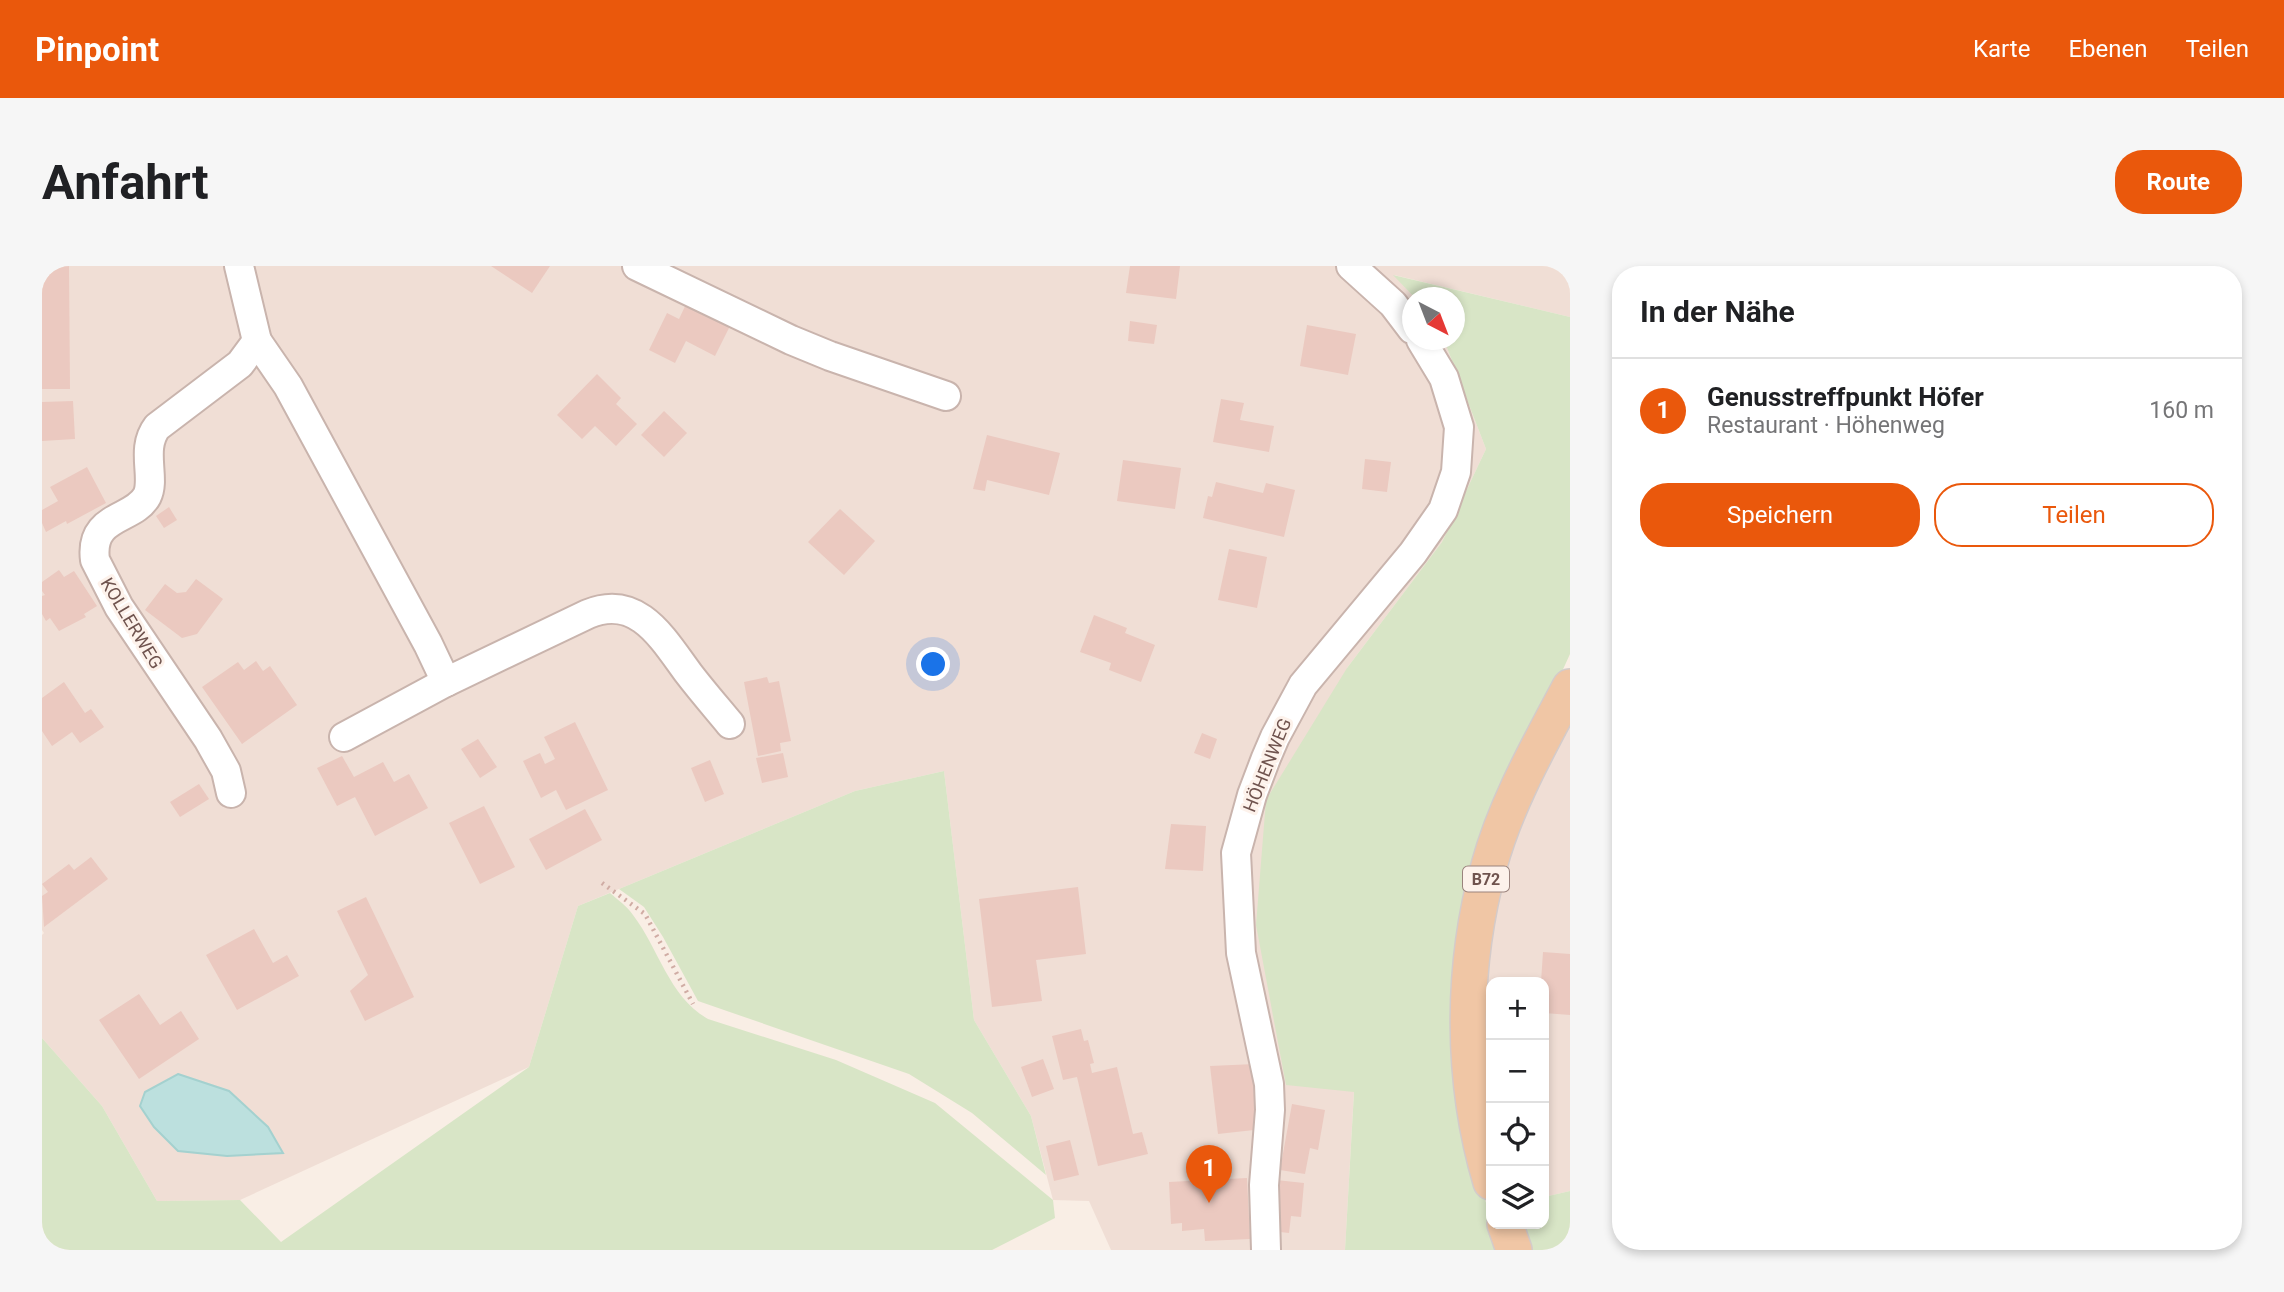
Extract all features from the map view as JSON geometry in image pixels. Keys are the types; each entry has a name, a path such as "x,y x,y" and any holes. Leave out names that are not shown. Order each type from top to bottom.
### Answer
{"main road":[{"name":"B72","path":"1486,1166 1472,1087 1469,1029 1471,947 1489,865 1515,794 1570,687"},
{"path":"1507,1229 1514,1250"}],"street":[{"path":"239,266 257,341 294,398 446,682"},
{"path":"637,266 801,344 946,396"},
{"path":"1351,266 1393,304 1402,316"},
{"name":"KOLLERWEG","path":"232,793 226,771 208,739 119,607 95,560 94,551 102,529 147,496 151,435 157,427 240,364 257,341"},
{"name":"HÖHENWEG","path":"1266,1250 1264,1185 1270,1110 1269,1084 1241,953 1236,853 1252,795 1266,758 1303,685 1413,553 1443,510 1456,472 1459,427 1444,377 1427,350"},
{"path":"344,737 446,682 588,614 612,608 635,614 655,629 730,724"}],"path":[{"path":"602,883 645,914 693,1004"}],"shaded area":[{"path":"42,266 1570,266 1570,317 1465,292 1465,287 1444,287 1394,275 1405,287 1402,287 1402,350 1448,350 1486,449 1442,542 1347,668 1354,1091 1345,1250 1111,1250 1089,1201 1053,1200 1031,1116 974,1020 944,771 855,791 578,906 529,1067 240,1200 157,1201 102,1106 42,1038"},
{"path":"1570,717 1570,1191 1549,1196 1549,977 1487,977 1488,943 1507,859"},
{"path":"1486,994 1486,1063 1484,1044"}],"green space":[{"path":"1393,275 1444,287 1404,287"},
{"path":"1465,292 1570,317 1570,654 1481,850 1476,1171 1486,1203 1486,1229 1494,1229 1501,1250 1345,1250 1354,1092 1286,1085 1256,925 1266,800 1347,668 1442,542 1486,449 1448,350 1465,350"},
{"path":"944,771 974,1020 1031,1116 1046,1175 972,1113 909,1074 698,1001 644,907 619,889 855,791"},
{"path":"610,893 633,915 674,985 695,1010 708,1019 836,1060 935,1103 1053,1200 1055,1218 992,1250 42,1250 42,1038 102,1106 157,1201 240,1200 281,1242 529,1067 578,906"},
{"path":"1570,1191 1570,1250 1531,1250 1523,1229 1549,1229 1549,1196"}],"water":[{"path":"178,1074 229,1091 268,1127 283,1153 227,1156 178,1151 154,1127 140,1106 145,1092"}],"building":[{"path":"42,266 69,266 70,389 42,389"},
{"path":"491,266 550,266 532,293"},
{"path":"1130,266 1180,266 1176,299 1126,293"},
{"path":"688,300 732,322 715,356 686,341 675,363 649,350 667,313 679,319"},
{"path":"1130,321 1157,325 1154,344 1128,341"},
{"path":"1307,325 1356,334 1348,375 1300,366"},
{"path":"597,374 621,398 616,404 637,424 616,446 595,426 582,439 557,415"},
{"path":"1221,399 1244,403 1240,420 1274,426 1269,452 1213,442"},
{"path":"73,401 75,439 42,441 42,402"},
{"path":"664,411 687,433 664,457 641,435"},
{"path":"987,435 1060,453 1049,495 987,480 985,491 973,489"},
{"path":"1365,459 1391,462 1387,492 1362,489"},
{"path":"1123,460 1181,468 1175,509 1117,501"},
{"path":"87,467 106,503 46,532 42,523 42,510 58,501 50,487"},
{"path":"1216,482 1263,493 1266,483 1295,490 1284,537 1203,518 1208,496 1212,497"},
{"path":"169,507 177,520 164,528 156,516"},
{"path":"840,509 875,541 844,575 808,542"},
{"path":"1229,549 1267,557 1257,608 1218,600"},
{"path":"59,570 64,577 74,571 97,606 84,614 86,617 59,631 50,618 46,621 42,614 42,596 45,595 42,582"},
{"path":"196,579 223,599 197,634 182,638 145,610 165,584 177,593 186,592"},
{"path":"1094,615 1127,628 1125,633 1155,645 1141,682 1109,670 1111,663 1080,652"},
{"path":"256,661 263,671 270,666 297,705 242,744 202,687 238,662 244,670"},
{"path":"767,677 769,683 779,681 791,741 780,743 781,751 758,756 744,682"},
{"path":"64,682 85,713 91,709 104,727 80,743 72,732 52,746 42,731 42,698"},
{"path":"575,722 608,790 566,810 556,790 541,798 523,761 540,753 545,764 555,759 544,737"},
{"path":"1202,733 1217,739 1210,759 1194,753"},
{"path":"478,739 497,767 480,778 461,749"},
{"path":"783,753 788,777 762,783 756,758"},
{"path":"342,756 354,777 383,762 394,782 409,774 428,808 375,836 355,797 337,806 317,768"},
{"path":"710,760 724,794 705,802 691,768"},
{"path":"199,784 209,799 180,817 170,802"},
{"path":"484,806 515,867 480,884 449,823"},
{"path":"585,809 602,840 546,870 529,839"},
{"path":"1171,824 1206,826 1203,871 1165,869"},
{"path":"91,857 108,879 44,927 42,896 48,892 42,884 69,864 74,870"},
{"path":"1078,887 1086,954 1036,960 1042,1001 992,1007 979,899"},
{"path":"366,897 414,997 365,1021 350,991 368,975 337,911"},
{"path":"254,929 273,963 287,955 299,976 237,1010 206,955"},
{"path":"1543,952 1570,954 1570,1015 1549,1013 1549,977 1541,977"},
{"path":"139,994 160,1025 181,1011 199,1039 139,1079 99,1020"},
{"path":"1081,1029 1084,1041 1088,1040 1094,1063 1090,1064 1092,1073 1117,1067 1133,1134 1142,1132 1148,1154 1098,1166 1077,1077 1063,1080 1052,1036"},
{"path":"1043,1059 1054,1089 1032,1097 1021,1067"},
{"path":"1255,1064 1263,1129 1218,1134 1210,1066"},
{"path":"1292,1104 1325,1110 1318,1150 1310,1148 1305,1174 1280,1170"},
{"path":"1070,1140 1079,1175 1054,1181 1046,1146"},
{"path":"1247,1178 1250,1239 1205,1241 1204,1229 1182,1231 1182,1223 1171,1224 1169,1182"},
{"path":"1276,1180 1304,1183 1301,1217 1291,1216 1289,1233 1271,1231"}],"place":[{"name":"Genusstreffpunkt Höfer","path":"1209,1203"}]}
